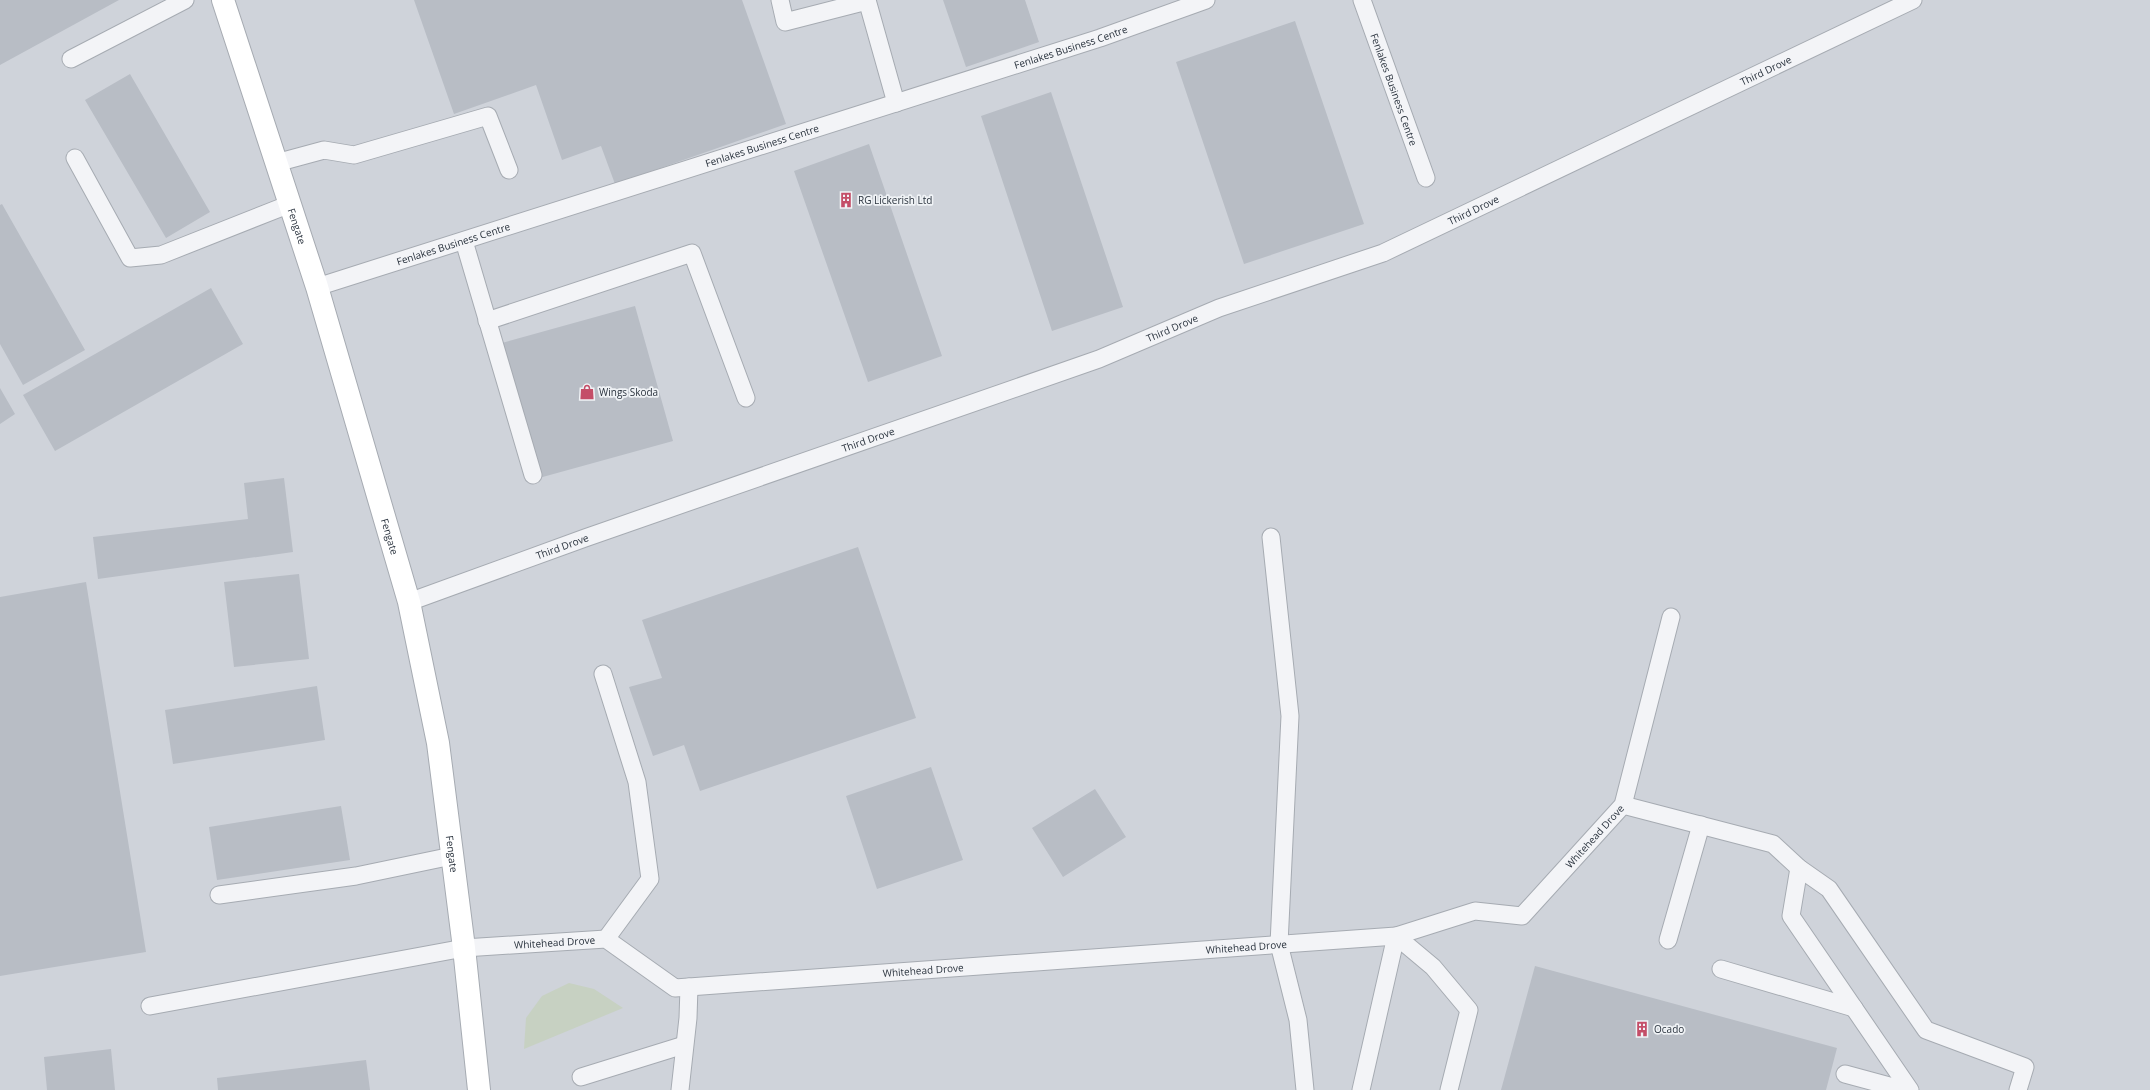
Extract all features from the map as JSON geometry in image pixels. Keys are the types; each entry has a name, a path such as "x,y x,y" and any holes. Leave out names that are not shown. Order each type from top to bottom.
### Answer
{"street":[{"name":"Fengate","path":"223,0 317,287 409,602 438,743 480,1090"}],"lane":[{"path":"70,59 185,0"},
{"path":"780,0 785,22 867,0 896,103"},
{"name":"Fenlakes Business Centre","path":"317,287 1100,38 1206,0"},
{"name":"Fenlakes Business Centre","path":"1362,0 1426,178"},
{"name":"Third Drove","path":"409,602 585,538 1099,359 1219,308 1383,253 1913,0"},
{"path":"276,163 324,150 354,155 488,116 509,170"},
{"path":"75,158 130,258 161,256 290,204"},
{"path":"464,241 532,475"},
{"path":"487,321 692,254 746,398"},
{"path":"1271,537 1290,716 1279,944 1298,1020 1305,1090"},
{"name":"Whitehead Drove","path":"150,1006 464,948 606,939 675,988 1396,936 1474,911 1522,916 1623,804 1671,617"},
{"path":"603,674 637,782 650,880 606,939"},
{"path":"1623,804 1773,844 1799,868 1830,889 1926,1030 2025,1067 2018,1090"},
{"path":"1668,940 1701,825"},
{"path":"219,895 356,876 452,856"},
{"path":"1799,868 1791,916 1910,1090"},
{"path":"1361,1090 1396,936 1433,967 1469,1010 1449,1090"},
{"path":"1721,969 1854,1008"},
{"path":"680,1090 690,987"},
{"path":"581,1077 684,1045"},
{"path":"1845,1074 1904,1090"}],"shaded area":[{"path":"0,0 2150,0 2150,1090 0,1090"}],"green space":[{"path":"569,983 594,989 623,1008 524,1049 526,1018 542,996"}],"building":[{"path":"0,0 119,0 0,65"},
{"path":"414,0 742,0 786,124 615,184 601,146 562,160 536,85 454,114"},
{"path":"943,0 1025,0 1039,42 966,67"},
{"path":"1295,21 1364,224 1244,264 1176,62"},
{"path":"130,74 210,212 166,238 85,100"},
{"path":"1051,92 1123,307 1052,331 981,116"},
{"path":"869,144 942,356 868,382 794,171"},
{"path":"2,204 85,350 23,385 0,344 0,205"},
{"path":"211,288 243,344 55,451 23,395"},
{"name":"Wings Skoda","path":"635,306 673,441 539,478 502,343"},
{"path":"0,388 15,414 0,424"},
{"path":"284,478 293,552 98,579 93,537 248,519 244,483"},
{"path":"858,547 916,718 700,791 684,745 653,756 629,687 662,678 642,620"},
{"path":"299,574 309,659 234,667 224,582"},
{"path":"86,582 146,952 0,976 0,597"},
{"path":"317,686 325,740 173,764 165,710"},
{"path":"931,767 963,860 877,889 846,796"},
{"path":"1095,789 1126,837 1063,877 1032,828"},
{"path":"341,806 350,860 217,880 209,827"},
{"name":"Ocado","path":"1535,966 1837,1048 1826,1090 1501,1090"},
{"path":"111,1049 115,1090 47,1090 44,1057"},
{"path":"366,1060 370,1090 218,1090 217,1078"}],"place":[{"name":"RG Lickerish Ltd","path":"846,200"},
{"name":"Wings Skoda","path":"587,392"},
{"name":"Ocado","path":"1642,1029"}]}
